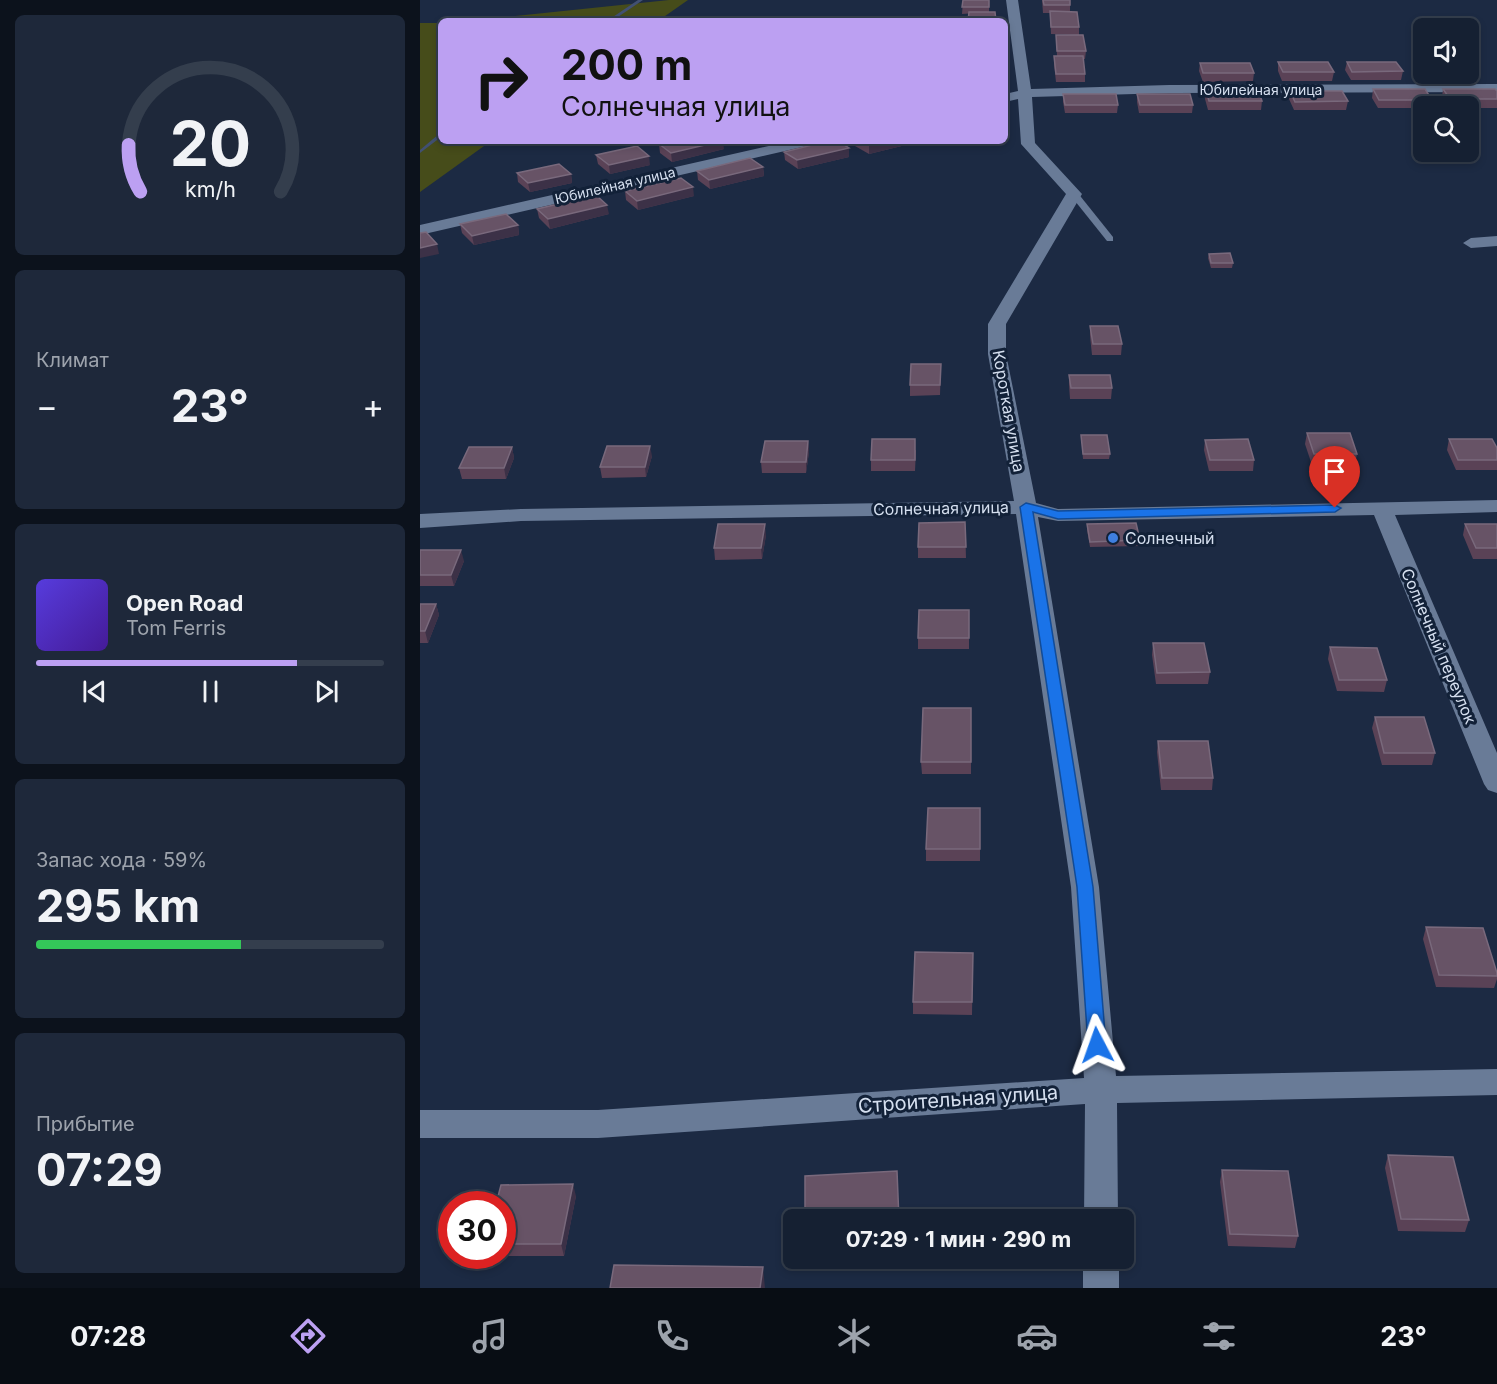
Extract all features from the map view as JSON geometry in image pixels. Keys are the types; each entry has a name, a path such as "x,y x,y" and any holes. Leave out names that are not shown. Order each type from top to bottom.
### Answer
{"street":[{"path":"1012,0 1025,93 1028,144 1074,194"},
{"name":"Юбилейная улица","path":"1008,97 1025,93 1169,89 1497,88"},
{"name":"Юбилейная улица","path":"420,230 798,144"},
{"name":"Короткая улица","path":"1074,194 997,324 997,354 1026,507 1085,887 1101,1089 1101,1209"},
{"path":"1471,243 1497,242"},
{"name":"Солнечная улица","path":"420,521 521,514 1026,507 1058,515 1497,506"},
{"name":"Солнечный переулок","path":"1381,507 1497,784"},
{"name":"Строительная улица","path":"420,1124 598,1124 1101,1089 1497,1082"},
{"path":"1101,1269 1101,1288"}],"lane":[{"path":"1074,194 1110,239"}],"green space":[{"path":"669,0 688,0 662,18 495,18"},
{"path":"420,23 438,23 438,144 487,144 420,192"}],"building":[{"path":"963,0 989,0 989,7 962,7"},
{"path":"1043,0 1070,0 1070,5 1044,5"},
{"path":"1050,11 1077,12 1079,27 1051,27"},
{"path":"969,12 995,12 996,18 968,18"},
{"path":"1056,35 1083,35 1086,51 1057,51"},
{"path":"1054,56 1083,56 1085,74 1056,74"},
{"path":"1278,62 1328,62 1334,72 1283,72"},
{"path":"1347,62 1396,62 1403,71 1352,72"},
{"path":"1200,63 1250,63 1254,73 1203,73"},
{"path":"1373,89 1425,89 1429,96 1413,96 1413,100 1379,100"},
{"path":"1443,89 1495,89 1497,91 1497,99 1479,99 1479,96 1448,96"},
{"path":"1206,90 1258,90 1262,101 1209,101"},
{"path":"1290,91 1342,91 1348,101 1295,102"},
{"path":"1063,94 1116,94 1118,105 1065,105"},
{"path":"1137,94 1190,94 1193,105 1140,105"},
{"path":"659,144 709,144 671,153"},
{"path":"816,144 843,144 849,148 797,160 784,152"},
{"path":"637,146 649,156 609,165 596,155"},
{"path":"750,158 763,167 709,180 697,171"},
{"path":"559,164 571,174 528,183 517,173"},
{"path":"681,178 693,187 637,201 625,191"},
{"path":"596,195 607,205 548,219 537,209"},
{"path":"506,214 518,225 472,236 460,224"},
{"path":"426,232 437,244 420,248 420,233"},
{"path":"1230,253 1233,263 1211,263 1209,254"},
{"path":"1090,326 1118,326 1122,344 1093,344"},
{"path":"911,364 941,364 940,385 910,385"},
{"path":"1069,375 1110,375 1112,388 1071,388"},
{"path":"1307,433 1350,433 1357,454 1314,454"},
{"path":"1081,435 1107,435 1110,454 1083,454"},
{"path":"872,439 915,439 915,460 871,460"},
{"path":"1248,439 1254,460 1210,460 1205,440"},
{"path":"1449,439 1492,439 1497,448 1497,460 1458,460"},
{"path":"765,441 808,441 806,462 761,462"},
{"path":"607,446 650,446 645,467 600,467"},
{"path":"469,447 512,447 504,468 459,468"},
{"path":"965,522 966,547 918,547 919,523"},
{"name":"Солнечный","path":"1136,523 1140,540 1090,542 1087,524"},
{"path":"718,524 765,524 761,548 714,548"},
{"path":"1465,524 1497,524 1497,548 1476,548"},
{"path":"420,550 461,550 451,575 420,575"},
{"path":"420,604 436,604 425,631 420,631"},
{"path":"919,610 969,610 969,638 918,638"},
{"path":"1153,643 1204,643 1210,672 1157,673"},
{"path":"1330,647 1377,648 1387,680 1339,680"},
{"path":"923,708 971,708 971,762 921,762"},
{"path":"1375,717 1424,717 1435,753 1384,753"},
{"path":"1158,741 1208,741 1213,778 1162,778"},
{"path":"928,808 980,808 980,849 926,849"},
{"path":"1426,927 1483,928 1497,976 1439,975"},
{"path":"915,952 973,953 972,1002 913,1002"},
{"path":"1388,1155 1453,1157 1469,1220 1401,1219"},
{"path":"1222,1170 1288,1171 1298,1236 1230,1234"},
{"path":"897,1171 899,1209 805,1209 805,1176"},
{"path":"573,1184 561,1244 516,1244 516,1191 499,1191 501,1185"},
{"path":"614,1265 763,1267 760,1288 610,1288"}],"waterway":[{"path":"614,18 641,0"},
{"path":"420,152 438,137"}],"place":[{"name":"Солнечный","path":"1113,538"}],"route":[{"path":"1097,1045 1085,887 1026,507 1058,515 1335,508"}]}
